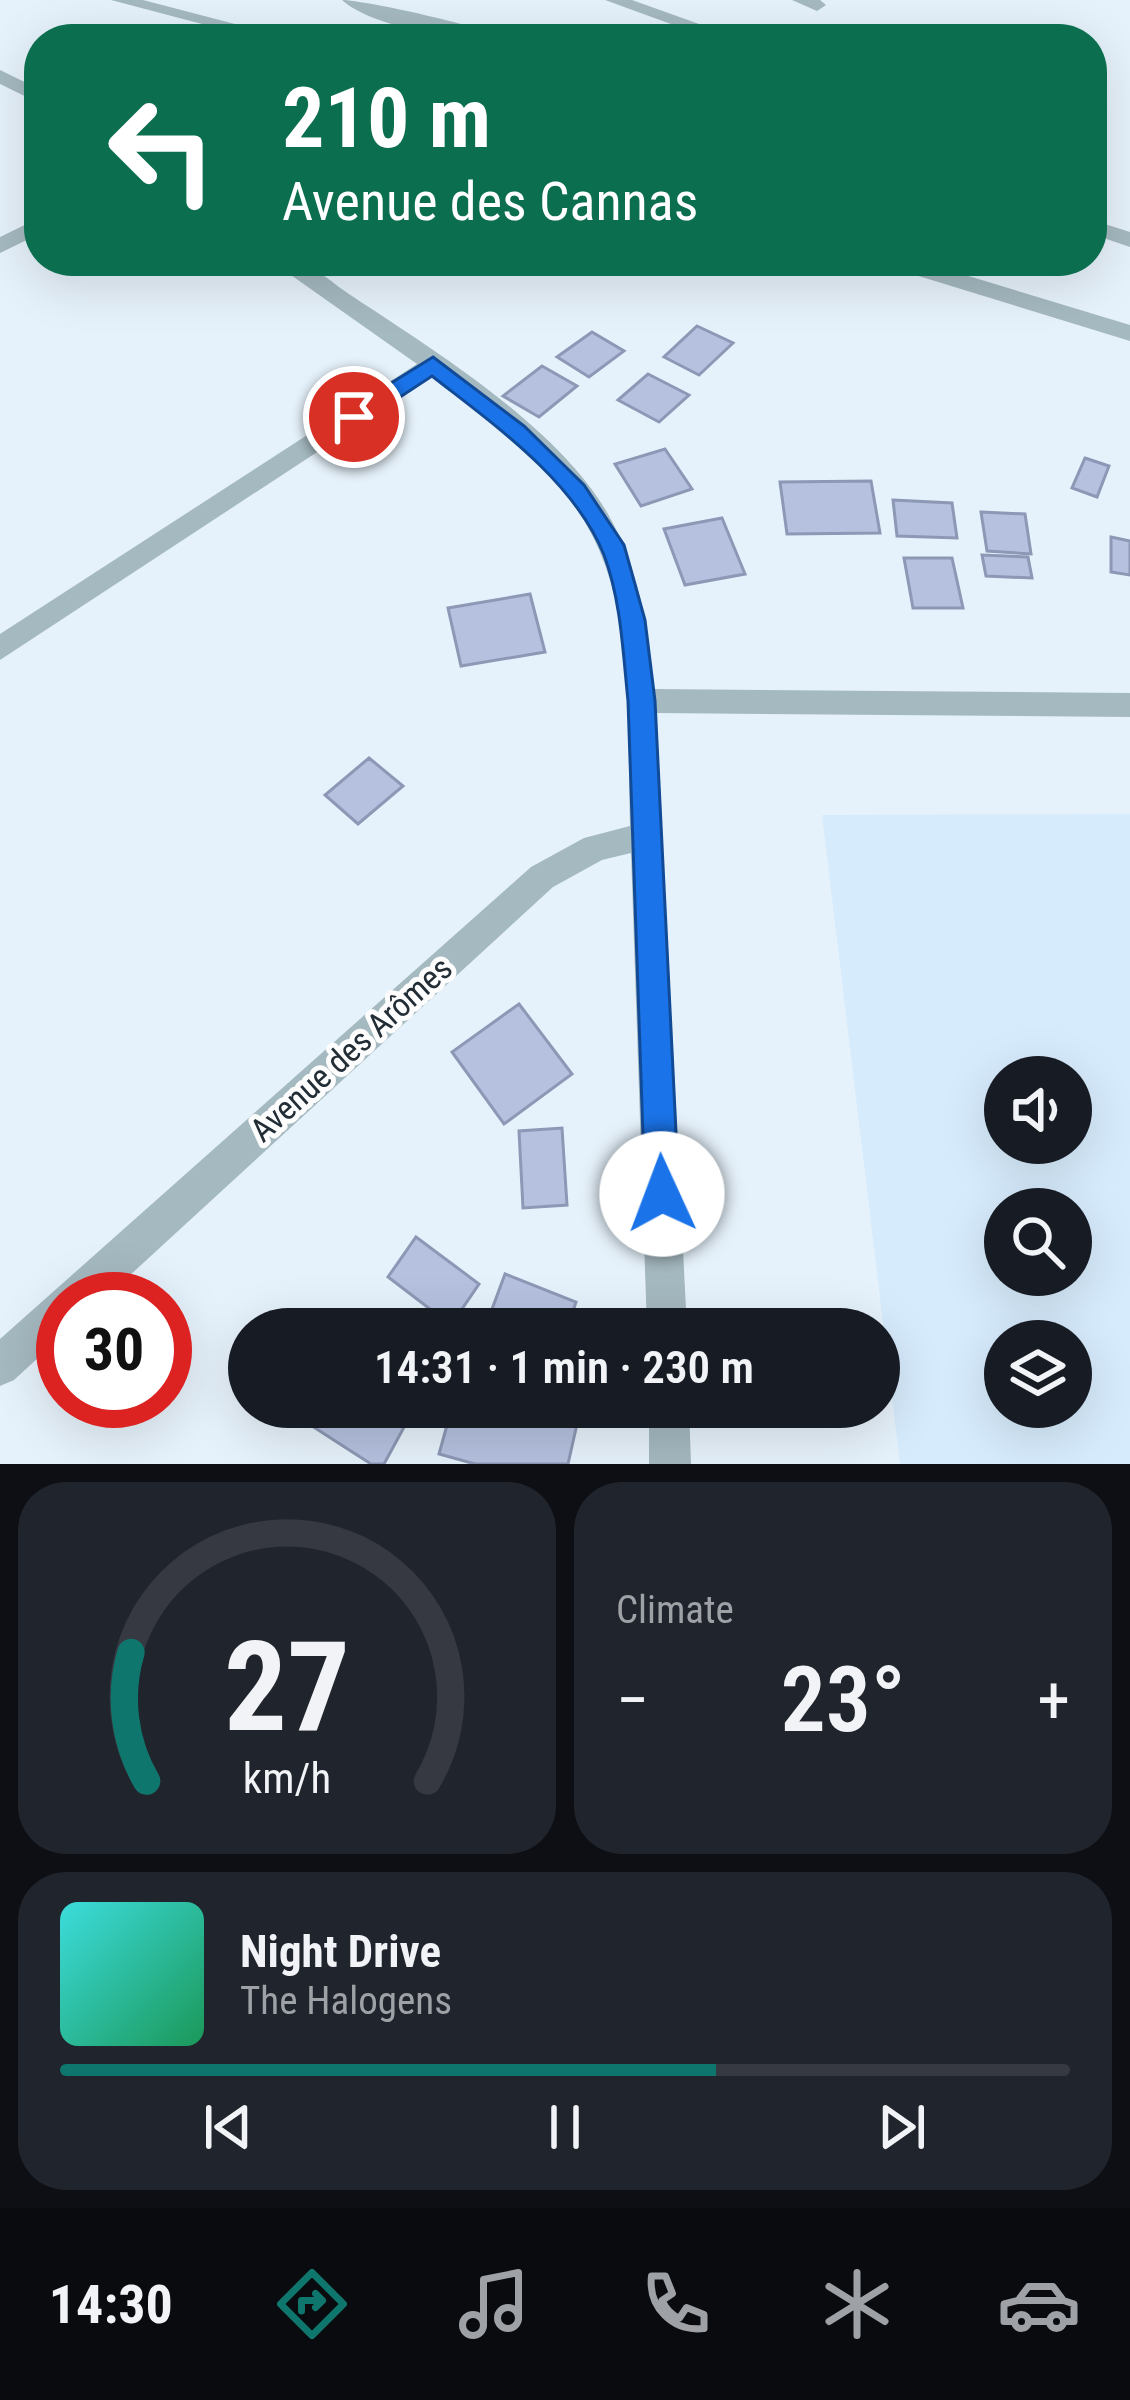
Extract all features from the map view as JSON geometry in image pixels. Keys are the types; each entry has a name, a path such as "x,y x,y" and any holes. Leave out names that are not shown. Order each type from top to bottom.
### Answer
{"street":[{"path":"121,0 221,24"},
{"path":"351,0 380,14 426,24"},
{"path":"380,14 400,0"},
{"path":"614,0 685,24"},
{"path":"304,276 433,365 516,431 575,491 615,552 632,620 641,701 667,1308"},
{"path":"942,276 1130,334"},
{"path":"0,649 433,365"},
{"path":"641,701 1130,705"},
{"name":"Avenue des Arômes","path":"105,1272 542,877 595,848 649,835"},
{"path":"0,1366 36,1334"},
{"path":"669,1428 670,1464"}],"shaded area":[{"path":"1130,814 1130,1464 900,1464 896,1428 900,1428 900,1308 881,1308 822,815"}],"building":[{"path":"697,326 733,343 699,375 664,357"},
{"path":"592,332 624,351 589,377 557,357"},
{"path":"542,366 577,386 539,417 503,396"},
{"path":"648,374 689,395 659,422 618,400"},
{"path":"665,449 692,489 641,506 615,464"},
{"path":"1085,458 1109,466 1097,497 1072,488"},
{"path":"871,481 880,533 787,534 780,482"},
{"path":"893,500 952,503 957,538 897,536"},
{"path":"981,512 1025,514 1031,554 987,551"},
{"path":"722,518 745,574 685,585 664,529"},
{"path":"1111,537 1130,541 1130,575 1111,572"},
{"path":"982,555 1028,557 1032,578 986,576"},
{"path":"904,558 952,558 963,608 913,608"},
{"path":"530,594 545,652 461,666 448,608"},
{"path":"369,758 403,786 358,824 325,795"},
{"path":"519,1004 572,1074 504,1124 452,1052"},
{"path":"562,1128 567,1205 523,1208 519,1131"},
{"path":"416,1237 479,1284 463,1308 429,1308 388,1277"},
{"path":"505,1274 576,1302 574,1308 492,1308"},
{"path":"315,1428 404,1428 384,1464 371,1464"},
{"path":"446,1428 576,1428 568,1464 475,1464 439,1454"}],"route":[{"path":"354,417 433,365 516,431 575,491 615,552 632,620 641,701 662,1194"}]}
